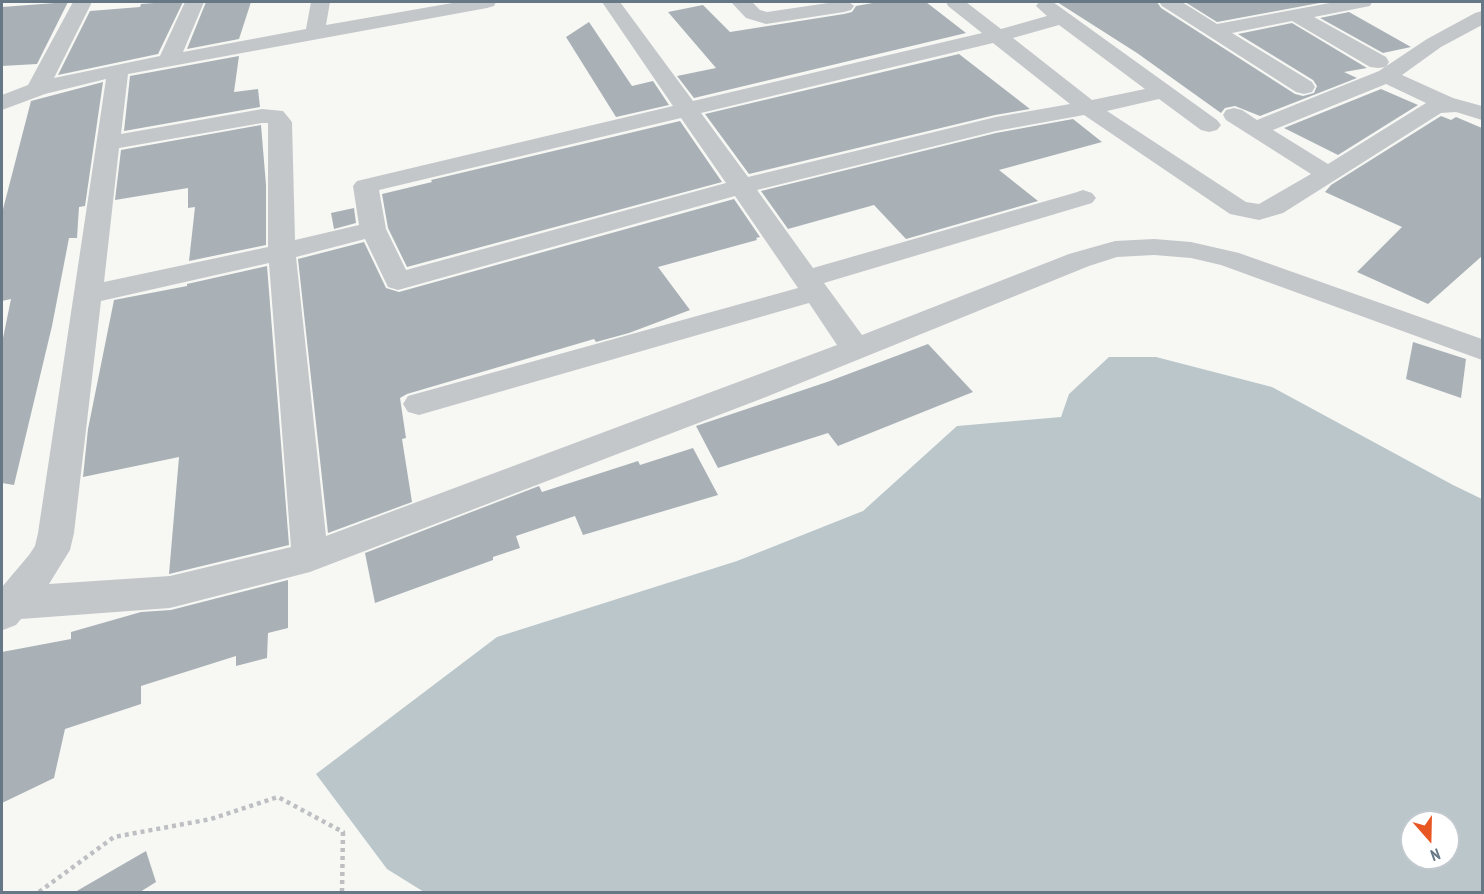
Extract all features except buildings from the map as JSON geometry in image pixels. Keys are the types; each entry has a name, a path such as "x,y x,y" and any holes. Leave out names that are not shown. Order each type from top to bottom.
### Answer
{"street":[{"path":"37,89 82,2"},
{"path":"168,61 194,2"},
{"path":"315,34 320,2"},
{"path":"2,103 37,89 85,76 487,2"},
{"path":"611,2 856,349"},
{"path":"741,2 753,14 766,18 844,6"},
{"path":"955,2 1000,35 1088,108 1239,209 1259,212 1274,208 1436,106 1470,107"},
{"path":"1040,2 1209,125"},
{"path":"1169,2 1304,87"},
{"path":"1215,30 1364,2"},
{"path":"1295,15 1383,69 1470,107"},
{"path":"1255,129 1383,69 1482,17"},
{"path":"1063,18 686,111 366,186 373,229 398,281 741,186 996,124 1162,92"},
{"path":"6,608 42,566 52,550 118,70"},
{"path":"1234,115 1327,174"},
{"path":"108,143 249,118 275,116 280,122 282,252 310,557"},
{"path":"419,404 812,286 1083,198"},
{"path":"88,295 282,252 373,229"},
{"path":"6,608 170,592 310,557 755,389 1079,260 1115,249 1154,247 1191,250 1229,259 1482,350"}],"path":[{"path":"39,892 114,837 211,819 278,797 343,832 342,892"}],"shaded area":[{"path":"1109,357 1156,357 1272,387 1482,499 1482,892 424,892 387,869 316,774 497,637 737,561 863,511 957,426 1061,417 1069,394"}]}
